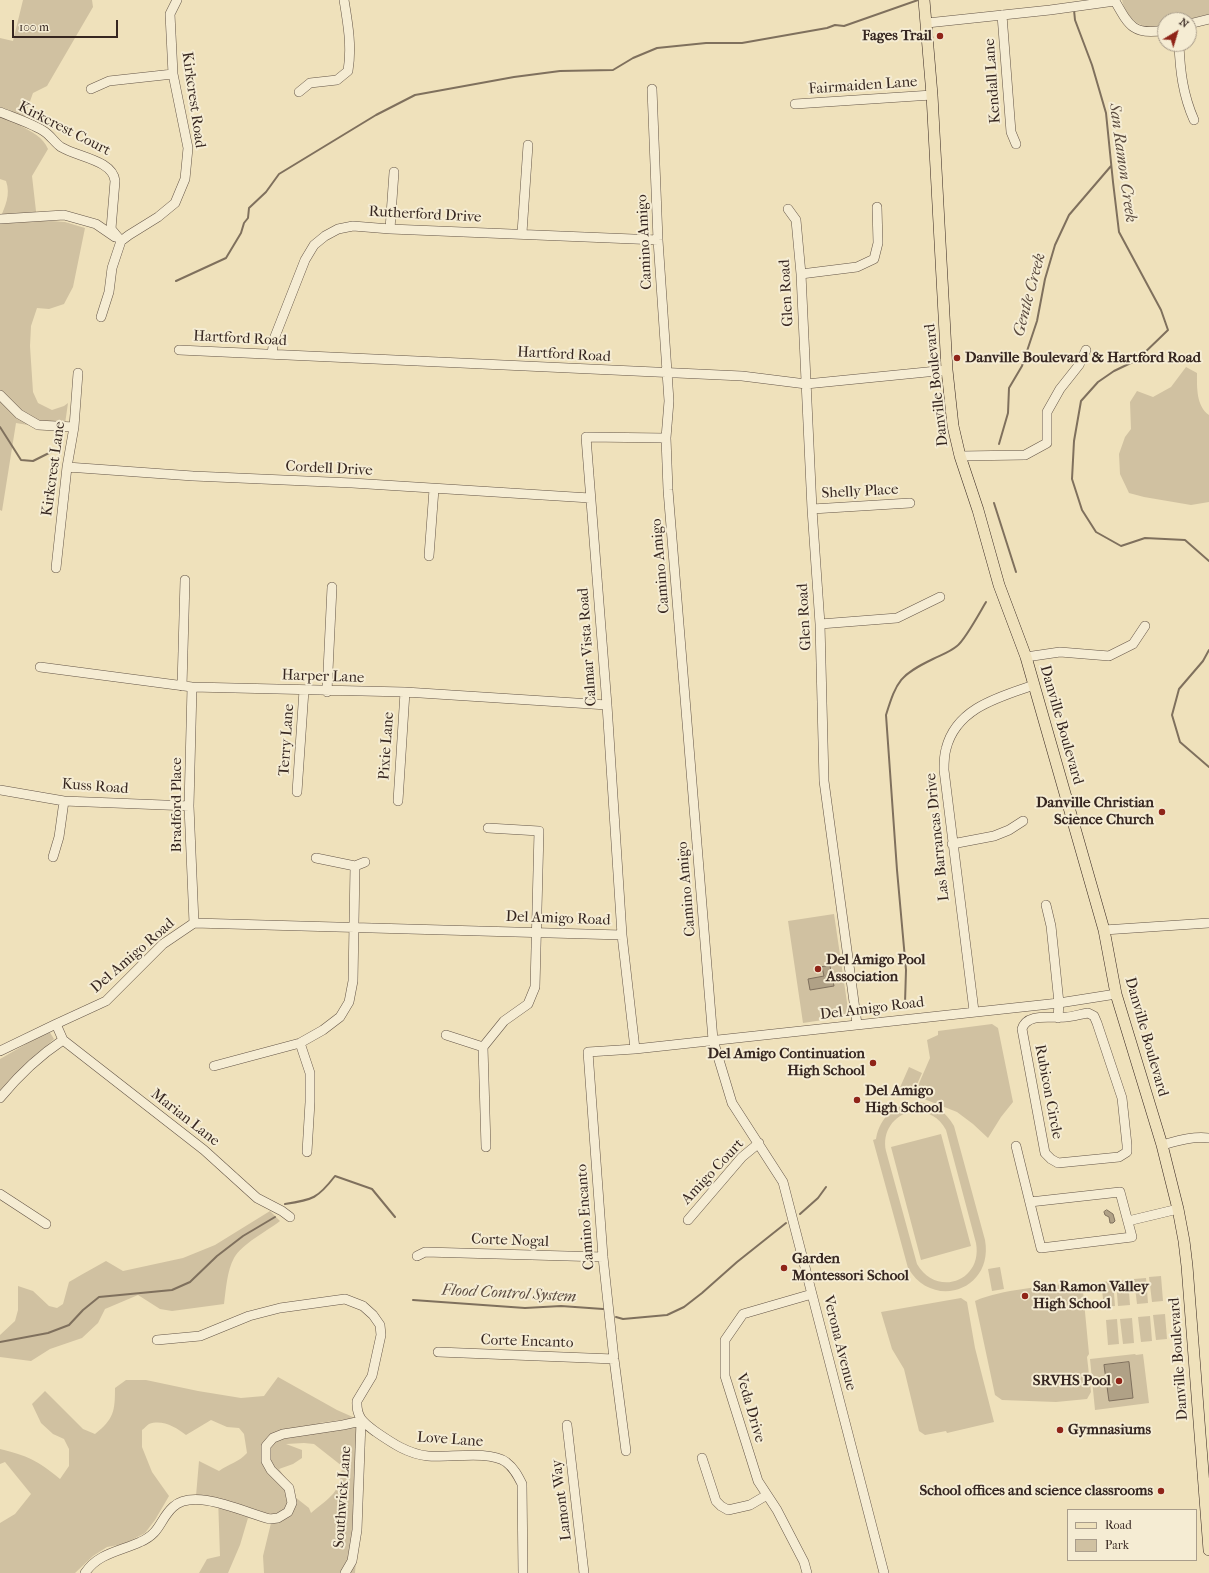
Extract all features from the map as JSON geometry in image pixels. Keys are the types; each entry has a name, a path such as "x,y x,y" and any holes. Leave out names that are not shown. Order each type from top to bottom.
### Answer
{"main road":[{"name":"Danville Boulevard","path":"924,0 932,95 947,370 953,426 960,456 978,510 999,585 1026,658 1034,685 1104,930 1116,994 1162,1145 1178,1209 1187,1266 1209,1550"}],"street":[{"name":"Kirkcrest Road","path":"121,242 129,235 158,217 175,203 185,179 188,148 173,74 170,14 177,0"},
{"path":"299,92 310,83 337,80 348,71 351,56 344,0"},
{"path":"927,23 1050,10 1115,1 1124,18 1131,26 1139,31 1157,32"},
{"name":"Kendall Lane","path":"1002,15 1011,132 1016,144"},
{"path":"1197,22 1209,19"},
{"path":"1179,52 1180,68 1187,103 1194,120"},
{"path":"91,88 109,81 173,74"},
{"name":"Camino Amigo","path":"652,89 658,240 669,401 666,438 669,498 713,1040"},
{"name":"Fairmaiden Lane","path":"795,104 932,95"},
{"name":"Kirkcrest Court","path":"0,112 45,131 61,147 101,163 115,174 116,181 111,229 121,242"},
{"path":"522,233 528,145"},
{"path":"390,229 394,172"},
{"path":"801,274 857,267 874,259 878,243 877,207"},
{"name":"Glen Road","path":"788,209 796,220 801,274 812,509 820,624 824,781 857,1024"},
{"path":"0,219 64,215 96,224 121,242 112,268 109,292 101,317"},
{"name":"Rutherford Drive","path":"272,354 274,339 305,260 314,245 325,236 338,229 353,226 390,229 522,233 658,240"},
{"name":"Hartford Road","path":"179,350 667,374 742,376 806,384 947,370"},
{"path":"960,456 1025,454 1047,443 1047,412 1060,389 1079,366 1086,350"},
{"name":"Kirkcrest Lane","path":"56,568 67,467 74,427 78,373"},
{"path":"0,395 19,414 38,425 74,427"},
{"name":"Calmar Vista Road","path":"622,935 607,705 586,437 666,438"},
{"name":"Cordell Drive","path":"67,467 193,476 590,498"},
{"path":"429,556 434,489"},
{"name":"Shelly Place","path":"812,509 910,503"},
{"path":"182,686 186,580"},
{"path":"327,692 332,587"},
{"path":"820,624 897,618 940,597"},
{"path":"1026,658 1060,652 1108,656 1133,644 1145,626"},
{"name":"Harper Lane","path":"40,667 192,687 327,692 405,692 607,705"},
{"name":"Las Barrancas Drive","path":"974,1011 952,844 944,770 946,749 952,734 965,716 992,700 1034,685"},
{"name":"Bradford Place","path":"192,687 190,806 194,923"},
{"name":"Terry Lane","path":"297,792 304,690"},
{"name":"Pixie Lane","path":"398,801 405,692"},
{"name":"Kuss Road","path":"0,790 64,800 190,806"},
{"path":"53,857 59,837 64,800"},
{"path":"952,844 994,836 1009,830 1023,821"},
{"path":"486,1147 483,1046 504,1021 528,1004 535,987 539,831 488,828"},
{"path":"316,858 355,866 365,862"},
{"path":"214,1066 300,1043 323,1030 340,1017 348,1002 353,981 355,866"},
{"path":"1046,905 1051,926 1059,1003 1058,1018"},
{"name":"Del Amigo Road","path":"0,1051 106,1001 163,944 194,923 622,935 635,1049 974,1011 1059,1003 1116,994"},
{"path":"1104,930 1209,923"},
{"name":"Rubicon Circle","path":"1088,1013 1094,1016 1122,1098 1127,1148 1126,1152 1119,1157 1058,1163 1051,1159 1045,1152 1022,1029 1024,1024 1029,1020 1040,1018 1058,1018 1088,1013"},
{"path":"0,1098 12,1083 44,1053 63,1040 56,1024"},
{"path":"446,1035 483,1046"},
{"name":"Marian Lane","path":"63,1040 204,1150 257,1198 282,1210 290,1217"},
{"name":"Verona Avenue","path":"713,1040 732,1103 783,1182 884,1573"},
{"path":"300,1043 310,1073 307,1152"},
{"name":"Camino Encanto","path":"626,1451 603,1257 588,1052 635,1049"},
{"path":"1162,1145 1182,1139 1201,1137 1209,1138"},
{"name":"Amigo Court","path":"688,1220 742,1157 759,1143"},
{"path":"1016,1146 1041,1248 1132,1236 1120,1192 1030,1202"},
{"path":"0,1194 46,1224"},
{"path":"1128,1221 1178,1209"},
{"name":"Corte Nogal","path":"417,1256 425,1252 603,1257"},
{"name":"Veda Drive","path":"807,1573 804,1562 777,1510 758,1481 725,1376 726,1340 743,1314 812,1294"},
{"path":"85,1573 92,1564 102,1556 141,1542 154,1535 173,1507 182,1502 196,1500 218,1502 270,1519 278,1518 288,1512 292,1503 289,1488 271,1470 266,1461 266,1446 273,1438 284,1434 343,1426 361,1421 356,1401 372,1376 381,1334 380,1325 373,1315 363,1306 344,1299 280,1308 249,1316 200,1336 157,1340"},
{"name":"Corte Encanto","path":"438,1352 614,1359"},
{"name":"Southwick Lane","path":"345,1573 352,1561 357,1530 361,1421"},
{"name":"Love Lane","path":"361,1421 406,1451 428,1456 486,1456 506,1462 516,1472 522,1484 523,1573"},
{"name":"Lamont Way","path":"567,1425 584,1573"},
{"path":"702,1458 716,1501 720,1506 728,1510 750,1505 767,1495"}],"green space":[{"path":"23,0 92,0 93,7 47,86 33,93 21,126 40,138 48,149 32,176 37,220 65,222 85,228 73,287 64,304 49,309 37,308 31,326 30,346 33,392 38,403 52,410 68,403 64,431 16,423 2,511 0,510 0,219 7,200 8,191 6,181 0,179 0,38 13,41"},
{"path":"1122,0 1209,0 1209,14 1197,17 1197,12 1157,12 1157,27 1154,28 1137,23 1126,11"},
{"path":"1186,367 1197,373 1197,390 1199,401 1209,415 1209,502 1191,505 1129,493 1120,474 1119,454 1125,437 1131,429 1130,402 1137,391 1153,397 1171,387"},
{"name":"Del Amigo Pool Association","path":"834,914 849,1016 803,1023 788,921"},
{"path":"992,1024 998,1028 1013,1102 1001,1117 988,1138 957,1112 914,1095 930,1058 927,1040 938,1035 938,1031"},
{"path":"49,1031 54,1039 0,1091 0,1059"},
{"path":"909,1067 922,1073 911,1098 898,1092"},
{"path":"911,1103 925,1103 935,1107 944,1113 954,1126 985,1240 985,1257 980,1272 971,1282 959,1289 946,1291 932,1289 919,1281 908,1268 873,1140 876,1139 881,1124 890,1112 903,1105","holes":["913,1111 924,1112 936,1118 946,1130 976,1243 976,1256 973,1267 966,1275 957,1280 946,1282 936,1280 926,1274 917,1264 886,1151 886,1137 890,1125 900,1116"]},
{"path":"941,1134 971,1246 921,1260 891,1147"},
{"path":"270,1211 280,1221 249,1243 234,1258 228,1274 224,1304 172,1311 160,1309 138,1295 105,1309 98,1323 82,1338 50,1349 31,1361 0,1357 0,1335 15,1321 18,1310 18,1286 33,1291 49,1306 57,1308 63,1304 69,1282 106,1261 123,1271 183,1258 215,1245"},
{"path":"1000,1267 1004,1289 992,1291 988,1269"},
{"path":"1161,1276 1163,1301 1152,1302 1149,1277"},
{"path":"1146,1278 1148,1303 1137,1304 1134,1279"},
{"path":"1128,1280 1130,1305 1118,1306 1116,1281"},
{"path":"1113,1281 1115,1306 1104,1307 1101,1282"},
{"path":"1073,1283 1083,1291 1089,1354 1087,1357 1091,1392 1087,1399 1056,1402 1002,1400 995,1395 975,1301 1010,1291"},
{"path":"961,1298 967,1302 975,1348 994,1422 947,1433 946,1431 925,1435 919,1431 904,1369 892,1349 881,1312"},
{"path":"1165,1314 1167,1339 1156,1340 1153,1315"},
{"path":"1150,1316 1152,1341 1141,1342 1138,1317"},
{"path":"1132,1318 1134,1343 1123,1344 1120,1319"},
{"path":"1117,1319 1119,1344 1108,1345 1106,1320"},
{"name":"SRVHS Pool","path":"1143,1354 1149,1403 1095,1410 1090,1359"},
{"path":"278,1377 337,1410 355,1418 319,1423 328,1431 364,1426 361,1499 355,1573 264,1573 263,1556 271,1523 248,1518 240,1545 228,1573 199,1573 207,1559 220,1556 218,1498 196,1496 199,1461 219,1471 241,1459 247,1453 244,1434 239,1428 227,1427 211,1420 186,1435 178,1429 159,1422 149,1424 142,1430 142,1447 152,1472 169,1496 155,1520 145,1533 124,1544 107,1547 93,1556 75,1573 0,1573 0,1523 15,1514 31,1494 5,1462 0,1464 0,1449 32,1460 45,1467 60,1479 69,1466 69,1449 64,1439 53,1434 41,1423 32,1404 45,1391 83,1429 95,1434 110,1419 115,1403 115,1388 126,1380 146,1380 241,1398 264,1396","holes":["286,1444 314,1444 342,1466 337,1489 311,1513 309,1508 295,1497 287,1480 279,1469 293,1464 302,1458 302,1450"]}],"shaded area":[{"path":"830,966 834,986 810,990 808,979 824,976 822,967"},
{"path":"1107,1210 1113,1214 1115,1221 1113,1223 1110,1223 1109,1217 1105,1215 1104,1212"},
{"path":"1129,1362 1133,1398 1109,1401 1104,1365"}],"waterway":[{"path":"176,281 226,258 248,218 249,208 266,192 279,174 376,115 415,95 514,77 560,71 613,70 633,58 657,48 706,43 742,43 827,28 835,25 844,26 918,0"},
{"name":"San Ramon Creek","path":"1074,10 1075,20 1092,65 1106,113 1119,232 1161,310 1168,330 1137,360 1114,371 1098,382 1081,401 1074,441 1072,479 1082,510 1096,532 1121,546 1145,538 1185,540 1209,561"},
{"name":"Gentle Creek","path":"999,444 1008,413 1009,388 1022,366 1037,321 1045,279 1055,245 1069,215 1111,166"},
{"path":"0,427 21,460 33,461 51,452"},
{"path":"994,503 1016,572"},
{"path":"905,1003 906,970 886,715 893,694 901,680 913,670 957,646 968,632 986,602"},
{"name":"San Ramon Creek","path":"1209,650 1203,661 1179,689 1172,715 1180,742 1209,767"},
{"path":"285,1204 314,1197 324,1189 335,1176 372,1189 395,1217"},
{"name":"Flood Control System","path":"800,1214 818,1198 826,1187"},
{"path":"0,1342 48,1333 69,1325 83,1310 99,1297 172,1290 190,1282 217,1256 243,1236 275,1217"},
{"name":"Flood Control System","path":"616,1317 623,1319 667,1315 684,1307 786,1223"},
{"name":"Flood Control System","path":"413,1300 525,1308 561,1306 603,1309"}],"place":[{"name":"Fages Trail","path":"940,36"},
{"name":"Danville Boulevard & Hartford Road","path":"957,358"},
{"name":"Danville Christian Science Church","path":"1162,812"},
{"name":"Del Amigo Pool Association","path":"818,969"},
{"name":"Del Amigo Continuation High School","path":"873,1063"},
{"name":"Del Amigo High School","path":"857,1100"},
{"name":"Garden Montessori School","path":"784,1268"},
{"name":"San Ramon Valley High School","path":"1025,1296"},
{"name":"SRVHS Pool","path":"1119,1381"},
{"name":"Gymnasiums","path":"1060,1430"},
{"name":"School offices and science classrooms","path":"1161,1491"}]}
